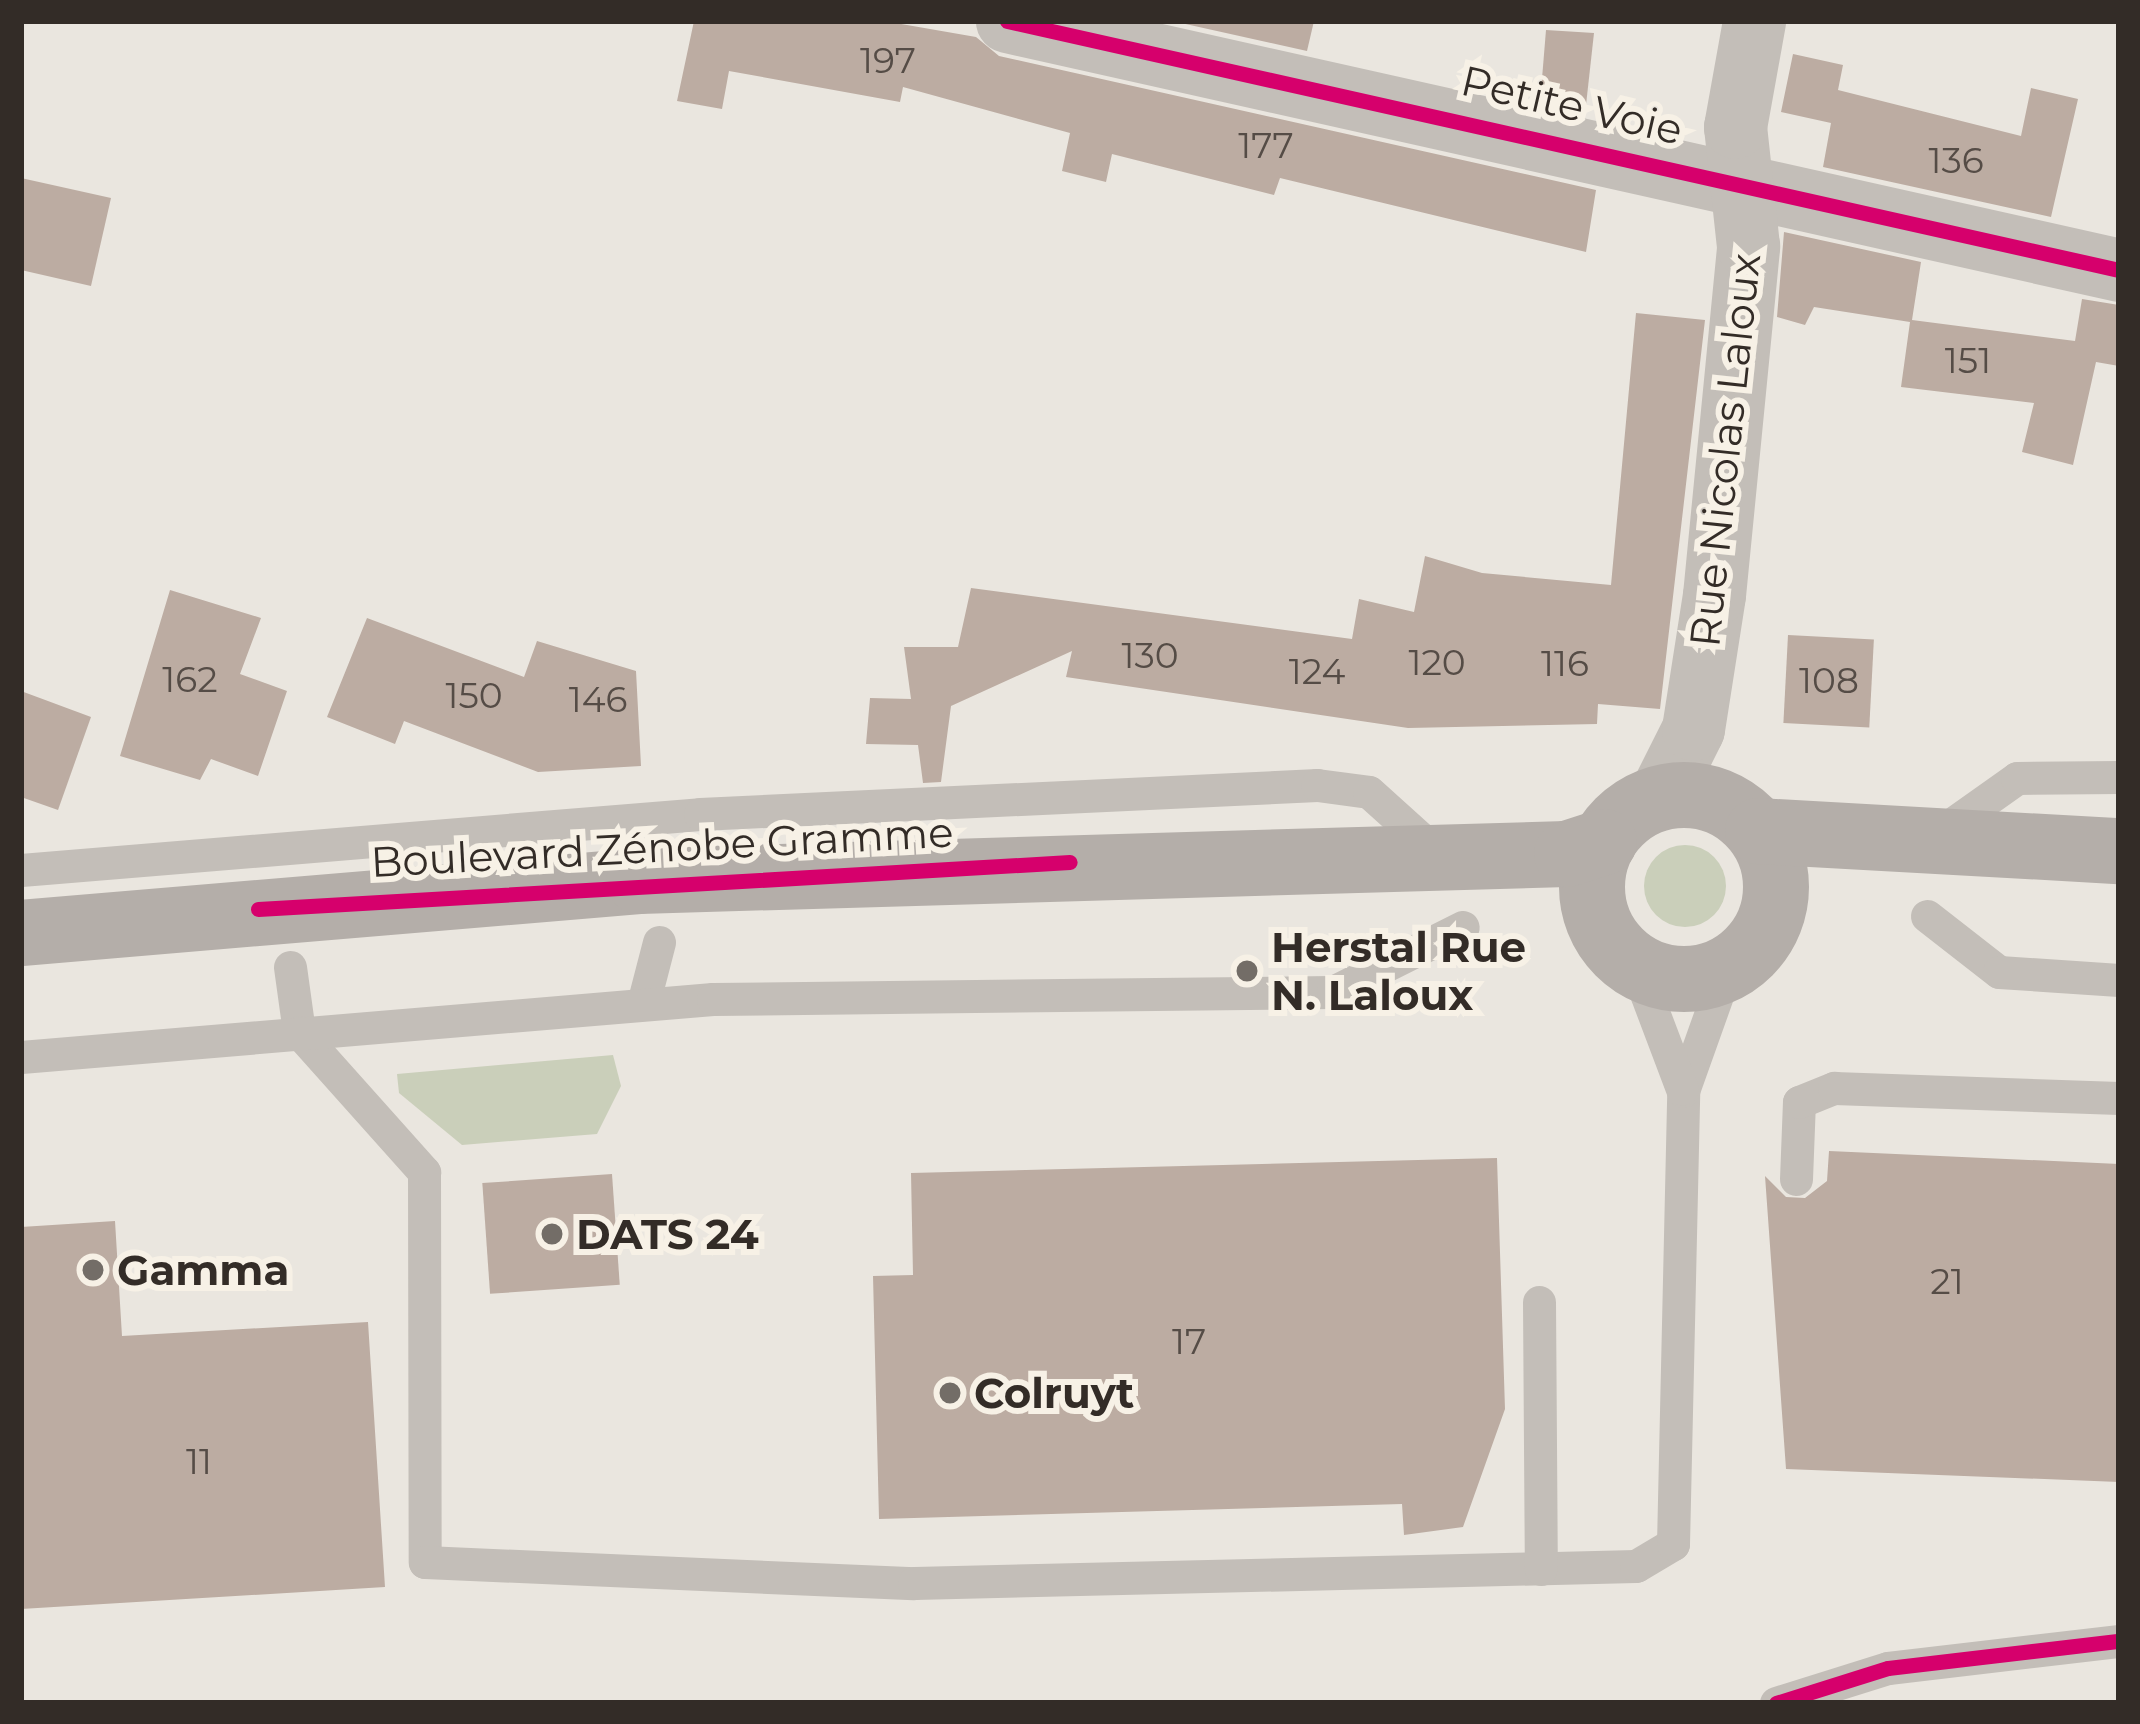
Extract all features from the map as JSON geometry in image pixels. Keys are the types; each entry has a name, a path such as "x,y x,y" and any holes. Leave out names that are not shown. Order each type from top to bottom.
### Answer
{"main road":[{"path":"1604,842 1599,922 1636,967 1696,980 1726,970 1774,910 1777,878 1758,831 1720,802 1658,799"},
{"name":"Boulevard Zénobe Gramme","path":"21,933 808,872 1568,854 1604,842 1658,799"},
{"path":"1758,831 2119,851"}],"street":[{"name":"Petite Voie","path":"1007,21 1741,179 2119,270"},
{"name":"Rue Nicolas Laloux","path":"1658,799 1693,729 1714,596 1748,246 1735,127 1754,21"}],"lane":[{"path":"1928,842 2017,778 2119,777"},
{"name":"Boulevard Zénobe Gramme","path":"21,870 700,814 1317,785 1369,792 1440,856"},
{"path":"1927,916 1999,972 2119,980"},
{"path":"21,1058 643,1004 1333,992 1463,927"},
{"path":"643,1004 659,942"},
{"path":"290,967 299,1032 424,1172 432,1318 425,1562 914,1583 1636,1566 1673,1544 1683,1091 1726,970"},
{"path":"1636,967 1683,1091"},
{"path":"1796,1178 1799,1102 1834,1088 2119,1098"},
{"path":"1539,1302 1541,1569"},
{"path":"1777,1703 1888,1668 2119,1641"}],"green space":[{"path":"1685,845 1714,857 1726,886 1714,915 1685,927 1656,915 1644,886 1656,857"},
{"path":"613,1055 621,1086 597,1134 462,1145 399,1093 397,1074"}],"building":[{"path":"694,21 884,21 976,37 999,56 1596,190 1586,252 1280,178 1274,195 1112,154 1106,182 1062,171 1070,133 903,87 900,102 729,71 722,109 677,101"},
{"path":"1172,21 1314,21 1307,51"},
{"path":"1546,30 1594,33 1585,114 1540,103"},
{"path":"1793,54 1843,65 1838,90 2021,136 2031,88 2078,99 2051,217 1823,167 1831,123 1781,112"},
{"path":"21,178 111,198 91,286 21,270"},
{"path":"1784,232 1921,262 1912,320 2075,341 2082,299 2119,305 2119,366 2096,362 2073,465 2022,452 2034,403 1901,387 1910,322 1814,307 1805,325 1777,317"},
{"path":"1636,313 1705,320 1660,709 1598,704 1597,724 1408,728 1066,677 1072,651 951,706 941,782 923,783 918,745 866,744 870,698 911,699 904,647 958,647 971,588 1352,639 1359,599 1414,612 1425,556 1482,573 1611,585"},
{"path":"170,590 261,618 240,674 287,691 258,776 211,759 200,780 120,756"},
{"path":"367,618 524,677 537,641 636,671 641,766 538,772 404,721 395,744 327,717"},
{"path":"1788,635 1874,640 1869,727 1783,723"},
{"path":"21,691 91,717 58,810 21,797"},
{"path":"1829,1151 2119,1164 2119,1482 1786,1469 1765,1176 1786,1197 1805,1198 1827,1181"},
{"path":"1497,1158 1505,1409 1463,1527 1404,1535 1402,1504 879,1519 873,1276 913,1275 911,1173"},
{"name":"DATS 24","path":"612,1174 620,1285 490,1294 482,1183"},
{"path":"115,1221 122,1336 368,1322 385,1587 21,1609 21,1227"}],"cycle path":[{"path":"1007,21 2119,270"},
{"path":"258,909 1070,862"},
{"path":"1776,1703 1888,1668 2119,1641"}],"place":[{"name":"Herstal Rue N. Laloux","path":"1247,971"},
{"name":"DATS 24","path":"552,1234"},
{"name":"Gamma","path":"93,1270"},
{"name":"Colruyt","path":"950,1393"}]}
